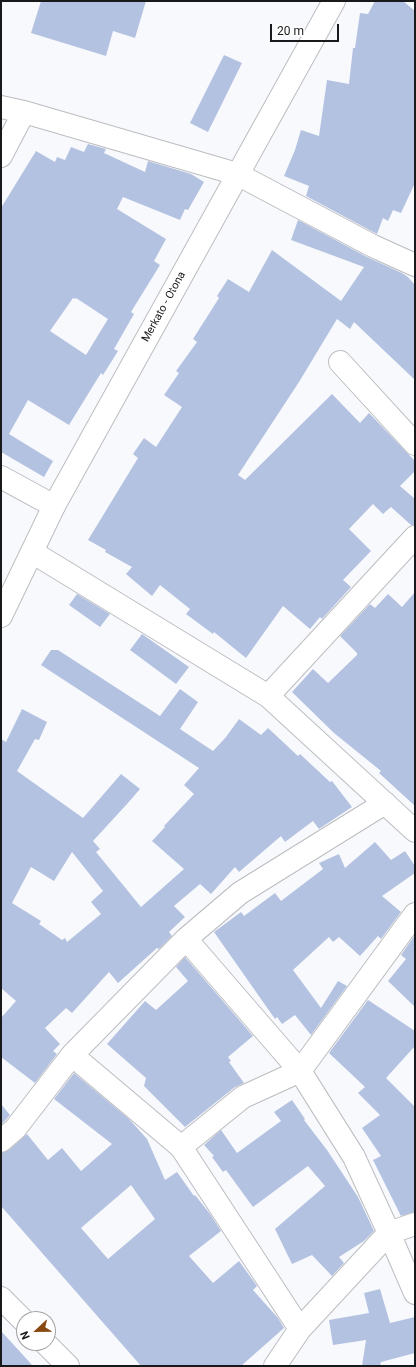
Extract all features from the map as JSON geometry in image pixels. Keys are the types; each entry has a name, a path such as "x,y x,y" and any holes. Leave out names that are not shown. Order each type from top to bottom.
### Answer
{"street":[{"name":"Merkato - Otona","path":"1,616 54,506 334,1"},
{"path":"1,107 24,112 237,174 415,266"},
{"path":"1,156 24,112"},
{"path":"340,362 415,444"},
{"path":"1,478 54,506"},
{"path":"268,696 415,537"},
{"path":"32,552 268,696 415,830"},
{"path":"1,1141 15,1129 72,1055 186,939 240,893 385,803"},
{"path":"181,1147 244,1097 300,1071 415,914"},
{"path":"186,939 300,1071 354,1157 390,1233 415,1293"},
{"path":"72,1055 181,1147 300,1329"},
{"path":"275,1366 300,1329 390,1233 415,1224"},
{"path":"1,1298 16,1313"},
{"path":"54,1351 68,1366"}],"building":[{"path":"41,1 146,1 135,38 113,31 106,56 31,33"},
{"path":"375,1 403,1 415,11 415,183 401,213 393,210 388,221 383,218 377,234 306,196 309,186 284,176 295,150 301,130 319,136 327,80 349,84 353,48 355,48 360,13 368,14"},
{"path":"224,55 242,63 208,132 190,123"},
{"path":"88,144 106,149 104,153 145,172 148,161 191,174 204,182 188,210 185,209 180,220 123,197 117,209 166,239 154,261 160,265 131,312 134,314 114,349 118,351 103,375 101,373 69,425 28,400 9,434 53,461 44,477 1,452 1,208 36,151 55,162 57,157 65,160 71,147 84,152","holes":["73,298 76,298 108,319 86,355 50,331"]},
{"path":"298,220 367,257 402,273 415,285 415,380 354,322 350,329 337,319 299,382 238,475 245,480 332,394 360,423 369,413 415,461 415,471 400,486 415,499 415,525 411,525 391,507 383,514 373,504 349,529 371,551 343,580 351,587 322,619 320,617 310,629 283,606 246,658 214,632 213,634 186,614 190,609 160,585 152,596 126,574 132,567 105,552 106,550 88,540 138,458 133,454 144,438 156,447 182,407 164,395 179,373 176,371 197,342 193,339 219,298 217,296 228,279 249,292 272,250 341,301 364,267 291,240"},
{"path":"415,592 415,806 379,773 381,771 334,733 292,692 313,669 328,683 357,655 357,653 340,636 370,604 375,608 388,594 402,607"},
{"path":"77,594 110,614 100,627 69,605"},
{"path":"142,634 189,667 176,684 130,650"},
{"path":"51,650 58,650 160,716 180,689 198,702 180,729 213,751 226,737 239,719 261,735 268,728 298,756 300,754 330,782 332,781 352,807 319,829 313,821 285,842 281,836 239,872 235,867 211,894 200,884 174,906 185,917 169,932 172,936 159,949 157,948 118,983 109,972 72,1013 66,1008 45,1028 60,1044 53,1051 57,1054 35,1083 1,1057 1,1018 16,1001 1,988 1,739 6,742 22,709 47,722 39,740 35,739 17,771 83,818 121,774 140,789 93,841 100,849 96,852 141,907 184,869 152,841 194,794 184,785 199,768 41,665","holes":["72,852 103,891 91,902 101,914 67,942 65,938 62,940 39,924 41,921 12,903 31,867 54,881"]},
{"path":"375,842 391,860 405,851 415,866 415,873 382,896 401,912 381,939 378,936 360,956 339,937 333,942 329,937 293,970 321,1008 338,981 347,986 311,1035 295,1015 282,1024 277,1017 275,1019 214,932 241,912 244,916 275,893 281,901 323,869 319,863 339,854 345,868"},
{"path":"415,935 415,1007 388,981 406,959 401,955"},
{"path":"185,957 253,1036 228,1057 231,1061 229,1062 244,1083 235,1087 185,1127 144,1086 146,1078 107,1044 145,1001 156,1010 188,981 176,967"},
{"path":"368,1000 415,1031 415,1046 386,1078 415,1107 415,1212 401,1216 373,1160 381,1156 362,1128 380,1115 358,1093 365,1087 329,1053"},
{"path":"74,1073 129,1119 147,1139 165,1180 177,1172 194,1196 195,1195 210,1214 221,1231 189,1256 213,1283 239,1261 257,1286 253,1290 278,1318 284,1328 241,1366 141,1366 1,1206 1,1153 9,1150 27,1134 48,1160 62,1148 81,1171 112,1144 54,1099","holes":["131,1185 155,1219 108,1259 81,1228"]},
{"path":"292,1100 305,1119 304,1120 327,1150 358,1197 374,1231 364,1241 339,1257 344,1263 332,1276 312,1255 292,1264 275,1229 325,1186 308,1166 253,1207 226,1170 223,1172 212,1157 214,1156 204,1145 221,1130 237,1153 281,1121 274,1112"},
{"path":"1,1104 10,1115 1,1125"},
{"path":"380,1289 390,1323 415,1317 415,1353 381,1362 380,1366 362,1366 366,1340 333,1345 329,1320 369,1313 364,1293"},
{"path":"1,1331 16,1347 16,1351 19,1351 33,1366 1,1366"}]}
